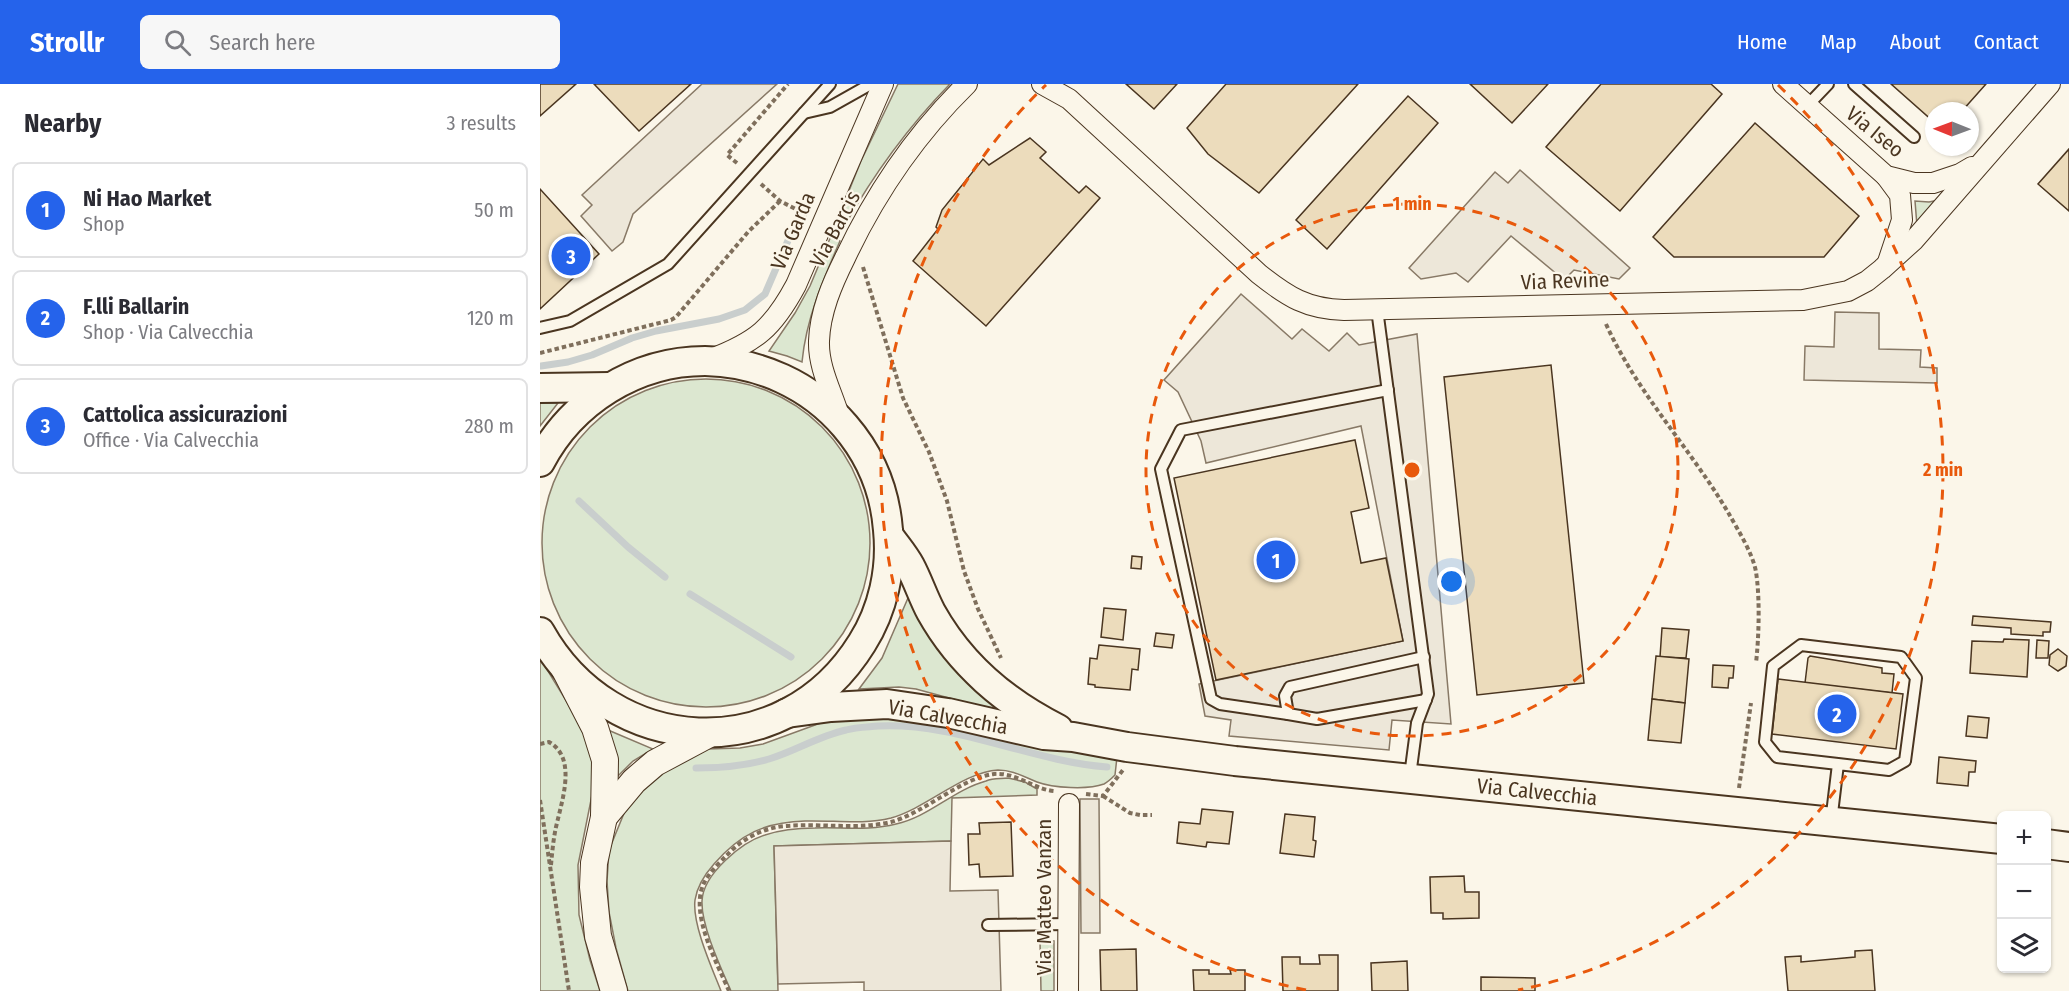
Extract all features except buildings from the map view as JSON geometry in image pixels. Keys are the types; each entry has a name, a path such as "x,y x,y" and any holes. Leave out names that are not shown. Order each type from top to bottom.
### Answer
{"main road":[{"path":"540,462 552,441 570,419 591,400 631,376 659,367 706,361 741,365 774,375 806,391 825,405 841,422 873,469 883,498 889,536 888,570 884,592 875,619 849,663 829,684 807,701 788,713 757,725 712,732 672,730 633,718 601,701 580,684 564,668 540,632"},
{"path":"540,388 610,387"},
{"name":"Via Calvecchia","path":"889,536 910,567 932,613 963,657 982,677 1020,708 1073,737"},
{"name":"Via Calvecchia","path":"788,713 831,707 887,704 948,713 1044,735 1073,737 1127,747 1235,761 1997,839"},
{"path":"2051,845 2069,847"}],"street":[{"name":"Via Garda","path":"706,361 734,351 767,329 783,310 883,84"},
{"name":"Via Barcis","path":"841,422 819,357 823,312 834,281 854,239 907,152 967,84"},
{"path":"930,124 973,88 984,84"},
{"name":"Via Revine","path":"1042,84 1066,92 1259,274 1288,297 1304,304 1326,309 1803,300 1848,291 1868,281 1914,240 2050,84"},
{"name":"Via Iseo","path":"1783,84 1886,176 1914,183 1933,183 1960,174 1982,160"},
{"path":"1886,176 1900,195 1902,220 1888,262"},
{"path":"564,668 595,728 605,760 604,817 594,862 593,886 598,936 614,991"},
{"path":"604,817 634,781 655,763 712,732"},
{"name":"Via Matteo Vanzan","path":"1068,991 1072,796"}],"lane":[{"path":"540,328 570,321 668,264 830,84"},
{"path":"804,113 830,107 872,84"},
{"path":"1807,106 1828,84"},
{"path":"1854,84 1914,137"},
{"path":"1377,309 1428,694 1416,723 1410,780"},
{"path":"1388,390 1181,430 1161,469 1211,699 1220,704 1317,719 1426,700"},
{"path":"1801,645 1901,657 1916,678 1905,761 1889,770 1838,764 1777,757 1765,742 1773,666 1801,645"},
{"path":"1288,714 1285,696 1290,687 1424,657"},
{"path":"1832,822 1838,764"},
{"path":"988,925 1068,924"}],"path":[{"path":"540,353 676,317 748,232 780,201 822,223"},
{"path":"854,239 903,398 929,452 946,501 964,571 978,609 1005,665"},
{"path":"1597,304 1613,340 1631,370 1659,413 1713,485 1739,531 1756,571 1759,640 1756,664"},
{"path":"1736,812 1751,699"},
{"path":"540,744 549,742 557,746 565,759 565,793 555,833 550,871"},
{"path":"1103,796 1123,771 1127,747"},
{"path":"729,991 701,917 699,898 704,883 715,867 733,849 759,832 784,826 858,826 891,822 976,780 993,774 1010,775 1044,790 1072,796 1103,796 1130,813 1152,815"},
{"path":"540,800 569,991"}],"green space":[{"path":"898,84 950,84 892,152 844,227 836,223 861,161"},
{"path":"1939,200 1917,226 1915,201"},
{"path":"831,236 840,241 811,315 802,362 769,351 810,286"},
{"path":"706,379 738,382 769,391 797,407 822,427 842,452 858,480 867,511 870,543 867,575 858,606 842,634 822,659 797,679 769,695 738,704 706,707 674,704 643,695 615,679 590,659 570,634 554,606 545,575 542,543 545,511 554,480 570,452 590,427 615,407 643,391 674,382"},
{"path":"540,403 558,403 540,426"},
{"path":"908,598 965,678 980,695 1004,713 916,689 899,687 859,689 882,658"},
{"path":"540,658 578,720 593,753 594,785 578,865 579,915 600,991 540,991"},
{"path":"883,711 1117,757 1115,775 1104,784 1070,788 1044,784 1014,772 998,770 985,772 958,783 918,807 891,818 859,822 791,822 765,827 744,837 714,864 702,880 695,900 700,933 721,991 628,991 609,912 607,881 609,850 627,806 665,767 707,749 740,748 763,744 837,717"},
{"path":"608,730 653,749 633,761 618,776"},
{"path":"1008,778 1025,782 1037,789 1037,795 952,798 951,841 774,846 778,991 731,991 708,934 702,901 709,880 725,860 735,852 746,844 771,833 809,828 866,828 908,821 974,785 991,779"},
{"path":"1040,941 1054,941 1054,991 1041,991"}],"shaded area":[{"path":"702,84 777,84 633,214 623,242 612,251 581,216 592,205 582,195"},
{"path":"1520,170 1630,268 1619,279 1574,270 1564,280 1511,236 1468,282 1456,273 1421,279 1409,268 1495,172 1508,183"},
{"path":"1241,294 1292,339 1302,329 1329,351 1347,333 1359,345 1417,334 1451,724 1392,720 1389,750 1229,736 1231,720 1205,716 1199,684 1403,641 1361,426 1206,463 1201,441 1178,392 1164,380"},
{"path":"1835,312 1879,313 1879,349 1921,350 1920,367 1937,368 1937,383 1804,380 1805,346 1834,347"},
{"path":"1080,799 1099,799 1100,933 1081,933"},
{"path":"951,841 950,891 998,890 1001,991 864,991 864,982 778,984 774,846"}],"waterway":[{"path":"541,366 592,355 632,338 656,331 719,319 745,310 765,294 796,222"},
{"path":"579,501 628,547 665,577"},
{"path":"690,594 791,657"},
{"path":"696,768 733,766 760,761 779,756 836,733 854,728 878,726 907,726 936,730 1050,758 1107,767"}],"place":[{"name":"Cattolica assicurazioni","path":"571,256"},
{"name":"Ni Hao Market","path":"1276,560"},
{"name":"F.lli Ballarin","path":"1837,714"}]}
